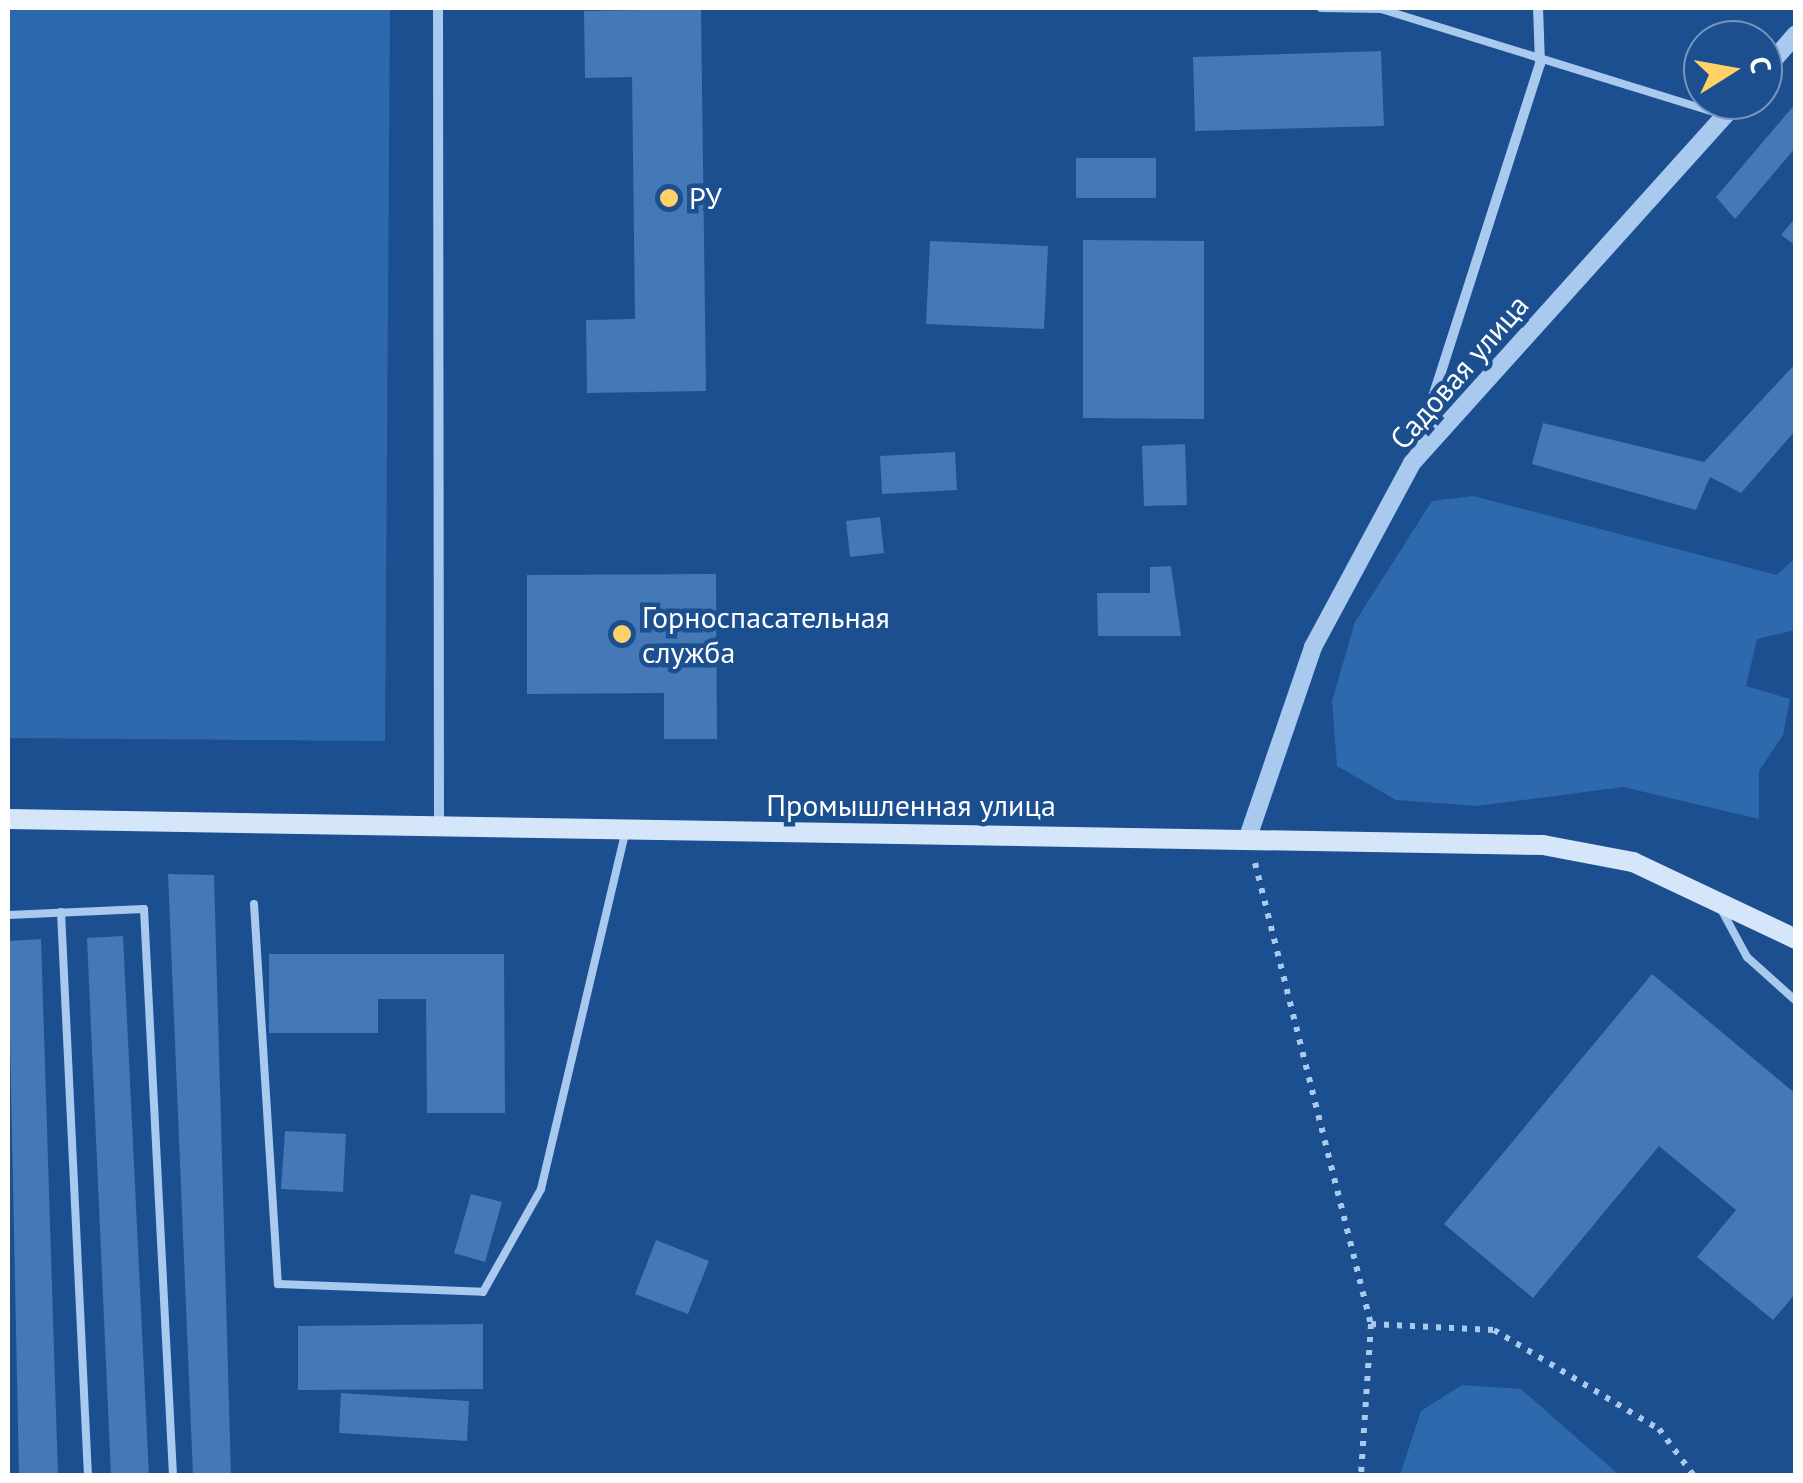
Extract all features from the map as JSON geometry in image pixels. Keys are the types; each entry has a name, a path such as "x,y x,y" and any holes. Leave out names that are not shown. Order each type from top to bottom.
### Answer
{"main road":[{"name":"Промышленная улица","path":"8,819 625,833 1248,837 1543,845 1633,862 1714,896 1796,939"}],"street":[{"path":"438,8 439,828"},
{"path":"1412,463 1540,64 1538,8"},
{"name":"Садовая улица","path":"1248,837 1313,647 1412,463 1721,120"}],"lane":[{"path":"1321,8 1382,9 1540,64 1683,103"},
{"path":"254,904 278,1284 483,1292 541,1189 625,833"},
{"path":"1714,896 1746,958 1796,1001"},
{"path":"8,915 144,909 173,1476"},
{"path":"61,912 88,1476"}],"path":[{"path":"1248,837 1371,1324 1360,1476"},
{"path":"1371,1324 1494,1330 1659,1429 1694,1476"}],"shaded area":[{"path":"8,8 390,8 385,741 8,738"},
{"path":"1473,496 1777,575 1795,558 1795,630 1757,639 1746,686 1790,699 1783,735 1759,771 1759,819 1623,787 1477,806 1396,800 1337,766 1332,701 1355,622 1432,501"},
{"path":"1462,1385 1521,1389 1619,1475 1400,1475 1421,1411"}],"building":[{"name":"РУ","path":"701,9 706,391 587,393 586,320 635,319 632,77 585,78 584,11"},
{"path":"1381,51 1384,126 1195,131 1193,57"},
{"path":"1796,103 1796,147 1735,219 1716,197"},
{"path":"1076,158 1156,158 1156,198 1076,198"},
{"path":"1796,217 1796,246 1781,235"},
{"path":"1083,240 1204,241 1204,419 1083,418"},
{"path":"930,241 1048,246 1044,329 926,324"},
{"path":"1796,363 1796,430 1741,493 1710,477 1696,510 1532,464 1543,423 1704,462"},
{"path":"1185,444 1187,505 1144,506 1142,446"},
{"path":"955,452 957,490 882,494 880,456"},
{"path":"880,517 884,553 850,557 846,521"},
{"path":"1171,566 1181,636 1098,636 1097,593 1150,593 1150,567"},
{"name":"Горноспасательная служба","path":"716,574 717,739 664,739 664,693 527,694 527,575"},
{"path":"168,874 214,875 231,1476 193,1476"},
{"path":"123,936 149,1476 111,1476 87,938"},
{"path":"41,939 58,1476 19,1476 8,941"},
{"path":"269,954 504,954 505,1113 427,1113 426,999 378,999 378,1033 269,1033"},
{"path":"1652,974 1796,1094 1796,1293 1773,1320 1697,1257 1736,1210 1659,1146 1533,1298 1444,1224"},
{"path":"285,1131 346,1134 343,1192 281,1189"},
{"path":"471,1194 502,1202 485,1262 454,1253"},
{"path":"656,1240 709,1261 688,1314 635,1294"},
{"path":"483,1324 483,1389 298,1390 298,1326"},
{"path":"341,1393 469,1401 467,1441 339,1433"}],"place":[{"name":"РУ","path":"669,198"},
{"name":"Горноспасательная служба","path":"622,634"}]}
